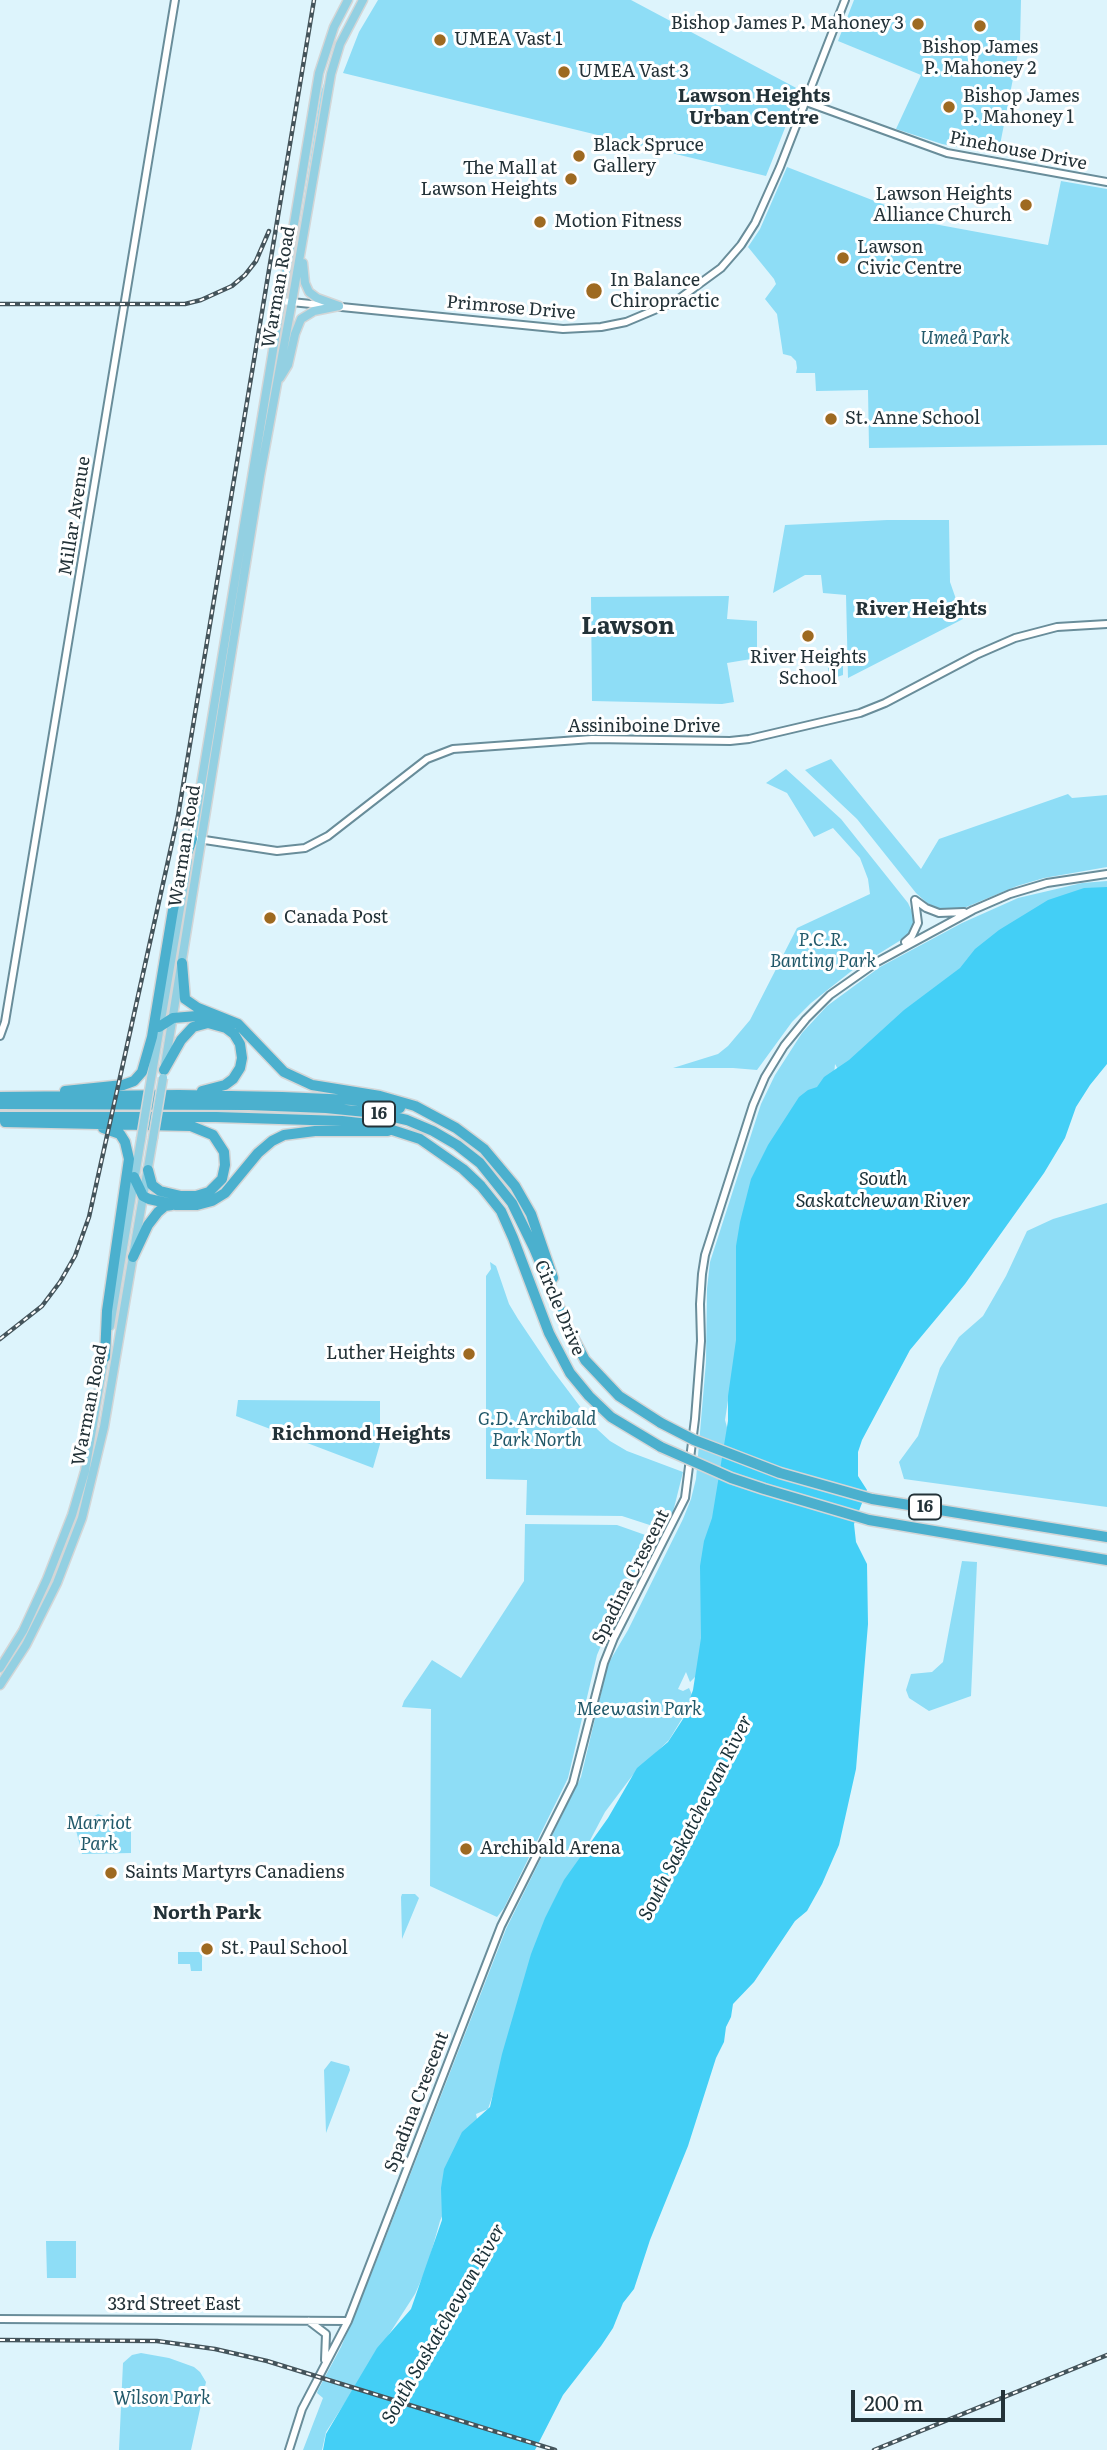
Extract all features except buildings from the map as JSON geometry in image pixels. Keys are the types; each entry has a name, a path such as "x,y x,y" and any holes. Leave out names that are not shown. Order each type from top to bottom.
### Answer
{"highway":[{"path":"0,1097 111,1087 129,1083 139,1077 146,1064 152,1037 182,869 197,839"},
{"path":"182,963 185,999 243,1029 276,1066 294,1078 312,1085 397,1100 434,1115 484,1149 515,1186 531,1214 543,1244 566,1326"},
{"path":"159,1027 173,1018 201,1015 223,1017"},
{"path":"103,1096 220,1087 233,1079 238,1072 242,1058 241,1048 226,1028 212,1023 198,1025 183,1037 164,1074"},
{"path":"0,1097 237,1096 352,1100 408,1110 456,1128"},
{"name":"Circle Drive","path":"0,1104 301,1107 376,1113 420,1125 457,1145 480,1163 498,1183 512,1203 566,1326 585,1360 619,1396 661,1423 694,1440 771,1470 872,1499 1107,1537"},
{"name":"Circle Drive","path":"0,1119 296,1118 356,1122 395,1130 433,1147 455,1162 481,1186 505,1220 550,1333 570,1373 589,1396 611,1416 661,1447 742,1482 869,1520 1107,1560"},
{"path":"0,1119 191,1126 213,1135 224,1152 222,1179 209,1192 196,1196 160,1191 152,1185 148,1170"},
{"path":"82,1124 114,1130 125,1142 128,1152 107,1311 105,1357"},
{"path":"133,1257 148,1225 165,1206 197,1205 219,1198 263,1148 284,1135 315,1131 395,1130"},
{"path":"134,1177 143,1196 176,1205"}],"main road":[{"name":"Warman Road","path":"0,1685 26,1645 57,1583 82,1518 104,1427 182,963 197,839 259,426 319,73 334,27 348,0"},
{"name":"Warman Road","path":"0,1668 23,1631 37,1600 72,1515 85,1471 159,1027 197,839 331,74 345,33 363,0"},
{"path":"302,246 303,276 307,289 317,298 339,306"},
{"path":"277,384 288,365 301,319 314,311 339,306"},
{"path":"257,495 255,484 260,453 259,426"}],"street":[{"name":"Millar Avenue","path":"0,1035 5,1022 175,0"},
{"name":"Primrose Drive","path":"281,301 563,329 601,327 636,319 694,290 721,268 741,244 765,204 845,0"},
{"name":"Pinehouse Drive","path":"806,102 947,153 1107,182"},
{"name":"Assiniboine Drive","path":"197,839 277,851 305,848 328,836 427,759 453,749 592,739 749,739 860,713 1014,638 1057,627 1107,624"},
{"name":"Spadina Crescent","path":"289,2450 302,2409 348,2321 501,1926 578,1771 604,1663 685,1498 701,1352 702,1274 709,1243 762,1084 784,1046 806,1019 853,978 895,951 973,910 1038,886 1069,878 1107,874"},
{"path":"895,951 917,928 919,916 915,900 939,913 973,910"},
{"name":"33rd Street East","path":"0,2319 348,2321"},
{"path":"307,2320 316,2324 326,2334 324,2367"}],"green space":[{"path":"378,0 631,0 800,90 766,176 343,73 359,32"},
{"path":"854,0 1021,0 1020,43 998,155 942,144 896,129 921,75 838,41"},
{"path":"326,78 292,289 290,289 321,92"},
{"name":"Umeå Park","path":"787,167 934,224 1048,245 1061,181 1107,189 1107,445 869,448 868,390 816,391 815,373 796,373 796,361 783,354 777,314 765,299 776,284 748,247 760,229"},
{"path":"287,312 263,436 281,325"},
{"path":"949,520 950,582 963,619 848,678 846,595 823,593 821,575 805,575 773,593 785,525"},
{"path":"729,596 727,619 757,621 757,658 727,663 734,702 592,701 591,597"},
{"path":"828,652 843,655 843,675 837,677 837,674 828,674"},
{"path":"831,759 921,869 939,839 1068,794 1072,798 1107,795 1107,867 1044,878 964,908 942,910 927,903 916,893 857,819 805,770"},
{"name":"P.C.R. Banting Park","path":"786,769 841,819 908,903 914,916 910,932 854,969 811,1003 792,1022 757,1070 673,1068 718,1054 728,1046 750,1020 797,928 870,894 860,858 833,828 814,837 787,793 766,783"},
{"name":"Meewasin Park","path":"1107,881 1107,892 839,1071 835,1064 834,1076 739,1329 725,1420 728,1431 703,1662 690,1682 686,1672 678,1689 683,1691 689,1688 694,1699 669,1740 632,1776 605,1812 559,1899 488,2109 476,2114 479,2128 440,2221 427,2267 415,2294 326,2432 322,2450 303,2450 323,2398 317,2393 318,2390 341,2347 380,2252 506,1929 581,1777 608,1664 628,1630 691,1499 696,1479 706,1362 710,1262 761,1104 775,1075 802,1033 827,1006 880,967 962,923 1018,898 1082,883"},
{"path":"1107,1203 1107,1507 904,1479 899,1462 918,1436 940,1368 959,1337 983,1316 1027,1231 1053,1219"},
{"name":"G.D. Archibald Park North","path":"490,1262 496,1266 509,1304 518,1319 597,1429 627,1451 683,1472 673,1512 662,1529 622,1516 526,1515 527,1480 486,1479 486,1276 491,1269"},
{"path":"238,1400 380,1401 380,1444 373,1468 236,1416"},
{"path":"525,1524 617,1525 651,1537 654,1543 597,1655 568,1778 504,1908 497,1917 430,1886 431,1709 402,1707 432,1660 461,1678 524,1581"},
{"path":"962,1561 977,1562 971,1696 929,1711 909,1698 906,1690 911,1674 932,1672 943,1662"},
{"name":"Marriot Park","path":"98,1814 106,1817 131,1817 131,1853 82,1854 73,1818 91,1818"},
{"path":"402,1894 415,1894 419,1898 402,1939 401,1897"},
{"path":"178,1952 202,1952 202,1971 191,1971 190,1964 178,1964"},
{"path":"331,2061 349,2066 350,2070 326,2133 324,2070"},
{"path":"46,2241 76,2241 76,2278 47,2278"},
{"name":"Wilson Park","path":"141,2353 169,2358 194,2367 206,2382 191,2450 119,2450 123,2363 132,2355"}],"water":[{"name":"South Saskatchewan River","path":"1107,887 1107,1064 1076,1107 1065,1138 1044,1173 965,1284 910,1350 862,1440 858,1452 858,1476 867,1490 854,1524 856,1542 867,1564 868,1624 856,1769 839,1845 807,1911 795,1921 754,1982 733,2004 724,2042 716,2058 688,2146 650,2240 634,2289 623,2303 613,2328 601,2346 563,2395 535,2450 323,2450 326,2434 377,2348 411,2309 442,2220 441,2188 444,2169 462,2132 490,2107 502,2054 531,1954 545,1918 564,1880 608,1818 637,1768 668,1742 683,1719 693,1690 701,1638 700,1566 704,1541 712,1518 728,1421 728,1396 736,1340 736,1246 751,1179 768,1145 799,1097 817,1087 824,1077 849,1060 904,1010 960,968 975,949 999,930 1048,900 1084,888"}],"railway":[{"path":"0,1339 42,1306 60,1282 75,1256 89,1217 178,816 314,0"},
{"path":"0,304 185,304 201,300 232,286 245,275 256,261 269,231"},
{"path":"0,2340 157,2341 215,2349 267,2361 555,2450"},
{"path":"874,2450 1107,2355"}],"place":[{"name":"Bishop James P. Mahoney 3","path":"918,24"},
{"name":"Bishop James P. Mahoney 2","path":"980,26"},
{"name":"UMEA Vast 1","path":"440,40"},
{"name":"UMEA Vast 3","path":"564,72"},
{"name":"Bishop James P. Mahoney 1","path":"949,107"},
{"name":"Black Spruce Gallery","path":"579,156"},
{"name":"The Mall at Lawson Heights","path":"571,179"},
{"name":"Lawson Heights Alliance Church","path":"1026,205"},
{"name":"Motion Fitness","path":"540,222"},
{"name":"Lawson Civic Centre","path":"843,258"},
{"name":"In Balance Chiropractic","path":"594,291"},
{"name":"St. Anne School","path":"831,419"},
{"name":"River Heights School","path":"808,636"},
{"name":"Canada Post","path":"270,918"},
{"name":"Luther Heights","path":"469,1354"},
{"name":"Archibald Arena","path":"466,1849"},
{"name":"Saints Martyrs Canadiens","path":"111,1873"},
{"name":"St. Paul School","path":"207,1949"}],"district":[{"name":"Lawson Heights Urban Centre","path":"754,107"},
{"name":"River Heights","path":"921,609"},
{"name":"Lawson","path":"628,627"},
{"name":"Richmond Heights","path":"361,1434"},
{"name":"North Park","path":"207,1913"}]}
